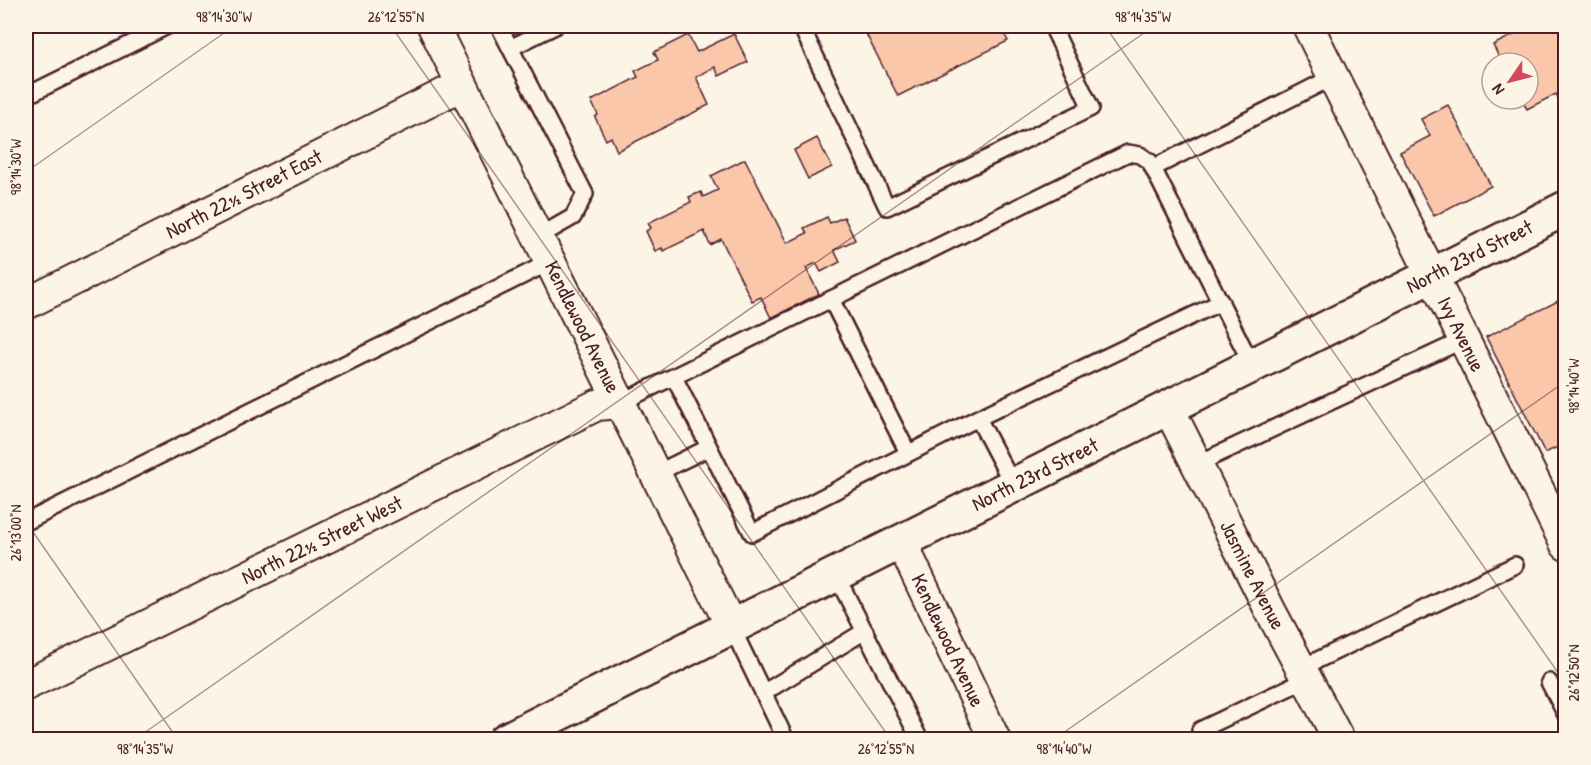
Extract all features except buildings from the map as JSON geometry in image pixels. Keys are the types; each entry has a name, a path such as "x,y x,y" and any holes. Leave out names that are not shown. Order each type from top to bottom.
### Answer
{"main road":[{"name":"North 23rd Street","path":"506,740 1566,208"}],"street":[{"name":"Kendlewood Avenue","path":"433,26 732,628"},
{"name":"Ivy Avenue","path":"1308,26 1566,545"},
{"name":"North 22½ Street East","path":"26,304 462,85"},
{"name":"North 22½ Street West","path":"26,685 597,405 620,403"},
{"name":"Jasmine Avenue","path":"1168,407 1339,740"},
{"name":"Kendlewood Avenue","path":"901,541 995,740"}],"lane":[{"path":"26,96 167,26"},
{"path":"26,522 544,250 573,217 585,194 499,26"},
{"path":"510,48 555,26"},
{"path":"801,26 887,207 1091,108 1052,26"},
{"path":"1153,168 1333,77"},
{"path":"620,403 1128,153 1140,155 1150,162 1252,365"},
{"path":"831,299 908,453"},
{"path":"674,377 752,533 978,418 1221,302"},
{"path":"1197,464 1463,340"},
{"path":"978,418 1012,485"},
{"path":"655,474 708,448"},
{"path":"1200,730 1304,673 1515,565"},
{"path":"836,575 920,740"},
{"path":"732,628 786,740"},
{"path":"764,693 865,631"},
{"path":"1549,682 1566,716"}]}
